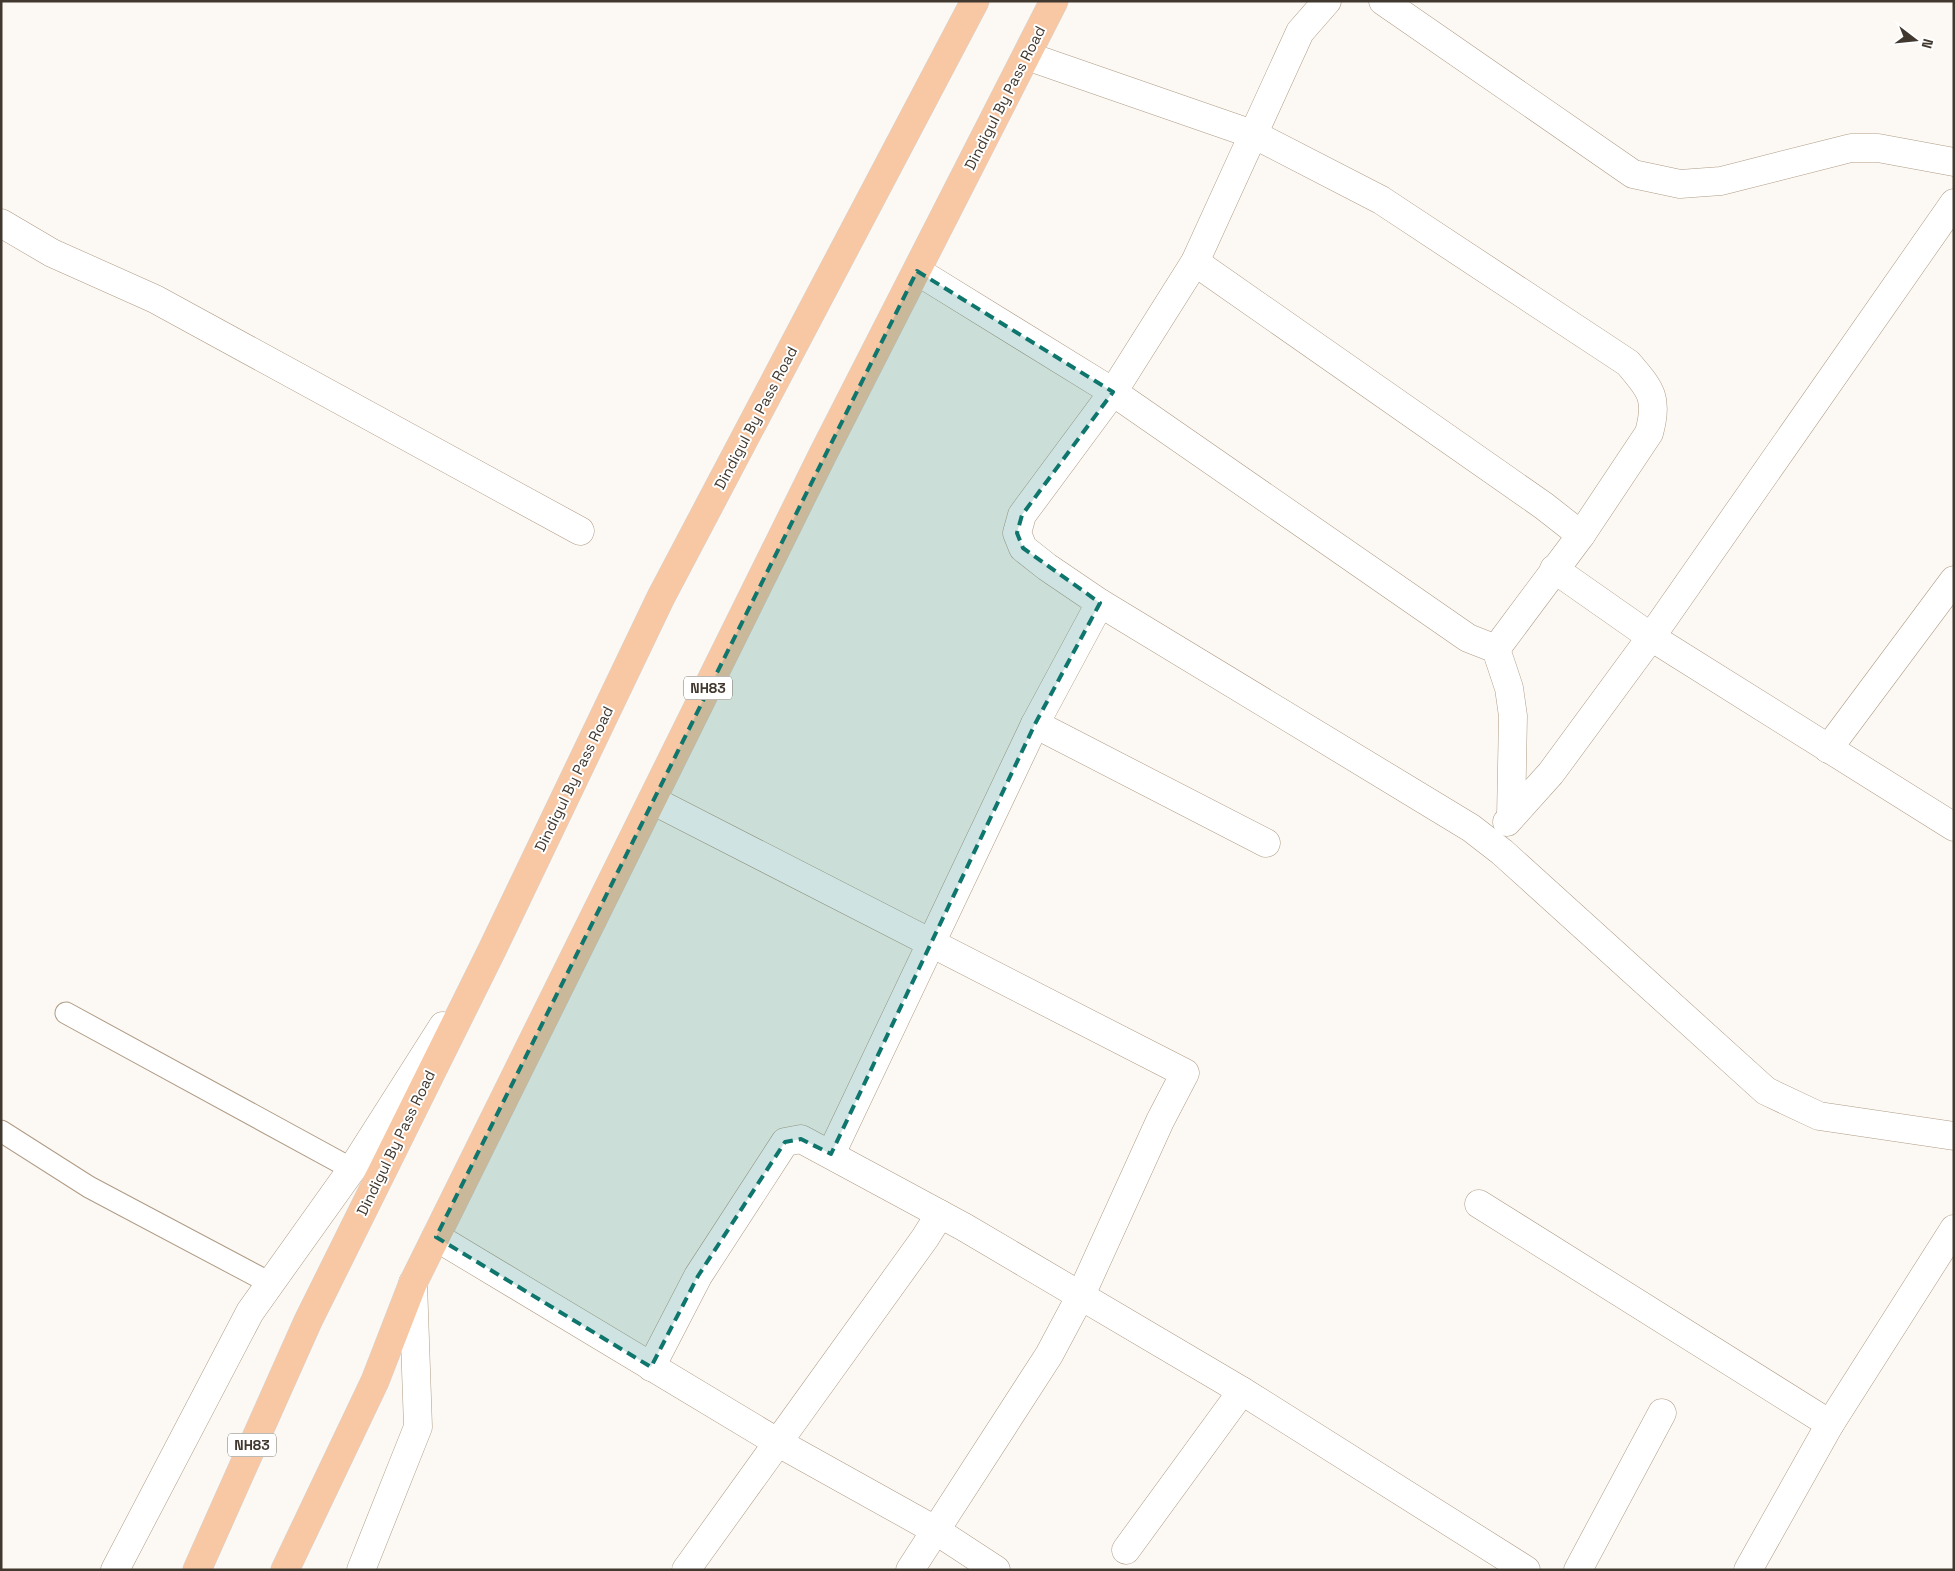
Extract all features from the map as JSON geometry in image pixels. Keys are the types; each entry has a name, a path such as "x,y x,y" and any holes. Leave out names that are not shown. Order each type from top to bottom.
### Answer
{"highway":[{"name":"Dindigul By Pass Road","path":"197,1570 308,1321 492,950 661,597 975,1"},
{"name":"Dindigul By Pass Road","path":"285,1570 375,1381 413,1283 819,462 1054,1"}],"street":[{"path":"1327,1 1300,32 1195,262 1113,392 1022,515 1017,533 1023,548 1047,567 1100,603 1471,828 1492,844 1766,1091 1819,1116 1954,1136"},
{"path":"1383,1 1633,174 1680,184 1721,181 1851,148 1878,148 1954,162"},
{"path":"1026,56 1255,134 1381,200 1628,364 1645,383 1652,396 1654,416 1649,433 1581,535 1496,649"},
{"path":"1492,844 1511,817 1551,773 1651,636 1954,203"},
{"path":"1,223 52,253 155,299 580,531"},
{"path":"1195,262 1544,506 1581,535"},
{"path":"917,271 1113,392 1468,638 1496,649 1510,688 1513,716 1511,817"},
{"path":"1554,569 1651,636 1954,827"},
{"path":"1828,749 1954,580"},
{"path":"831,1154 1036,724 1100,603"},
{"path":"1036,724 1266,843"},
{"path":"652,800 1185,1073 1160,1121 1081,1295 1049,1355 910,1570"},
{"path":"116,1570 250,1312 352,1169 492,950"},
{"path":"650,1367 698,1276 785,1142 801,1139 940,1214 1081,1295 1242,1391 1526,1570"},
{"path":"1479,1204 1830,1424"},
{"path":"686,1570 925,1238 940,1214"},
{"path":"1748,1570 1830,1424 1954,1229"},
{"path":"436,1237 777,1442 935,1530 996,1570"},
{"path":"361,1570 418,1427 413,1283"},
{"path":"1126,1550 1242,1391"},
{"path":"1578,1570 1662,1412"}],"lane":[{"path":"66,1013 352,1169"},
{"path":"1,1131 89,1188 270,1284"}],"highlighted area":[{"path":"917,271 1113,392 1022,515 1017,533 1023,548 1100,603 1035,724 831,1154 801,1139 785,1142 698,1276 651,1367 436,1237"}]}
